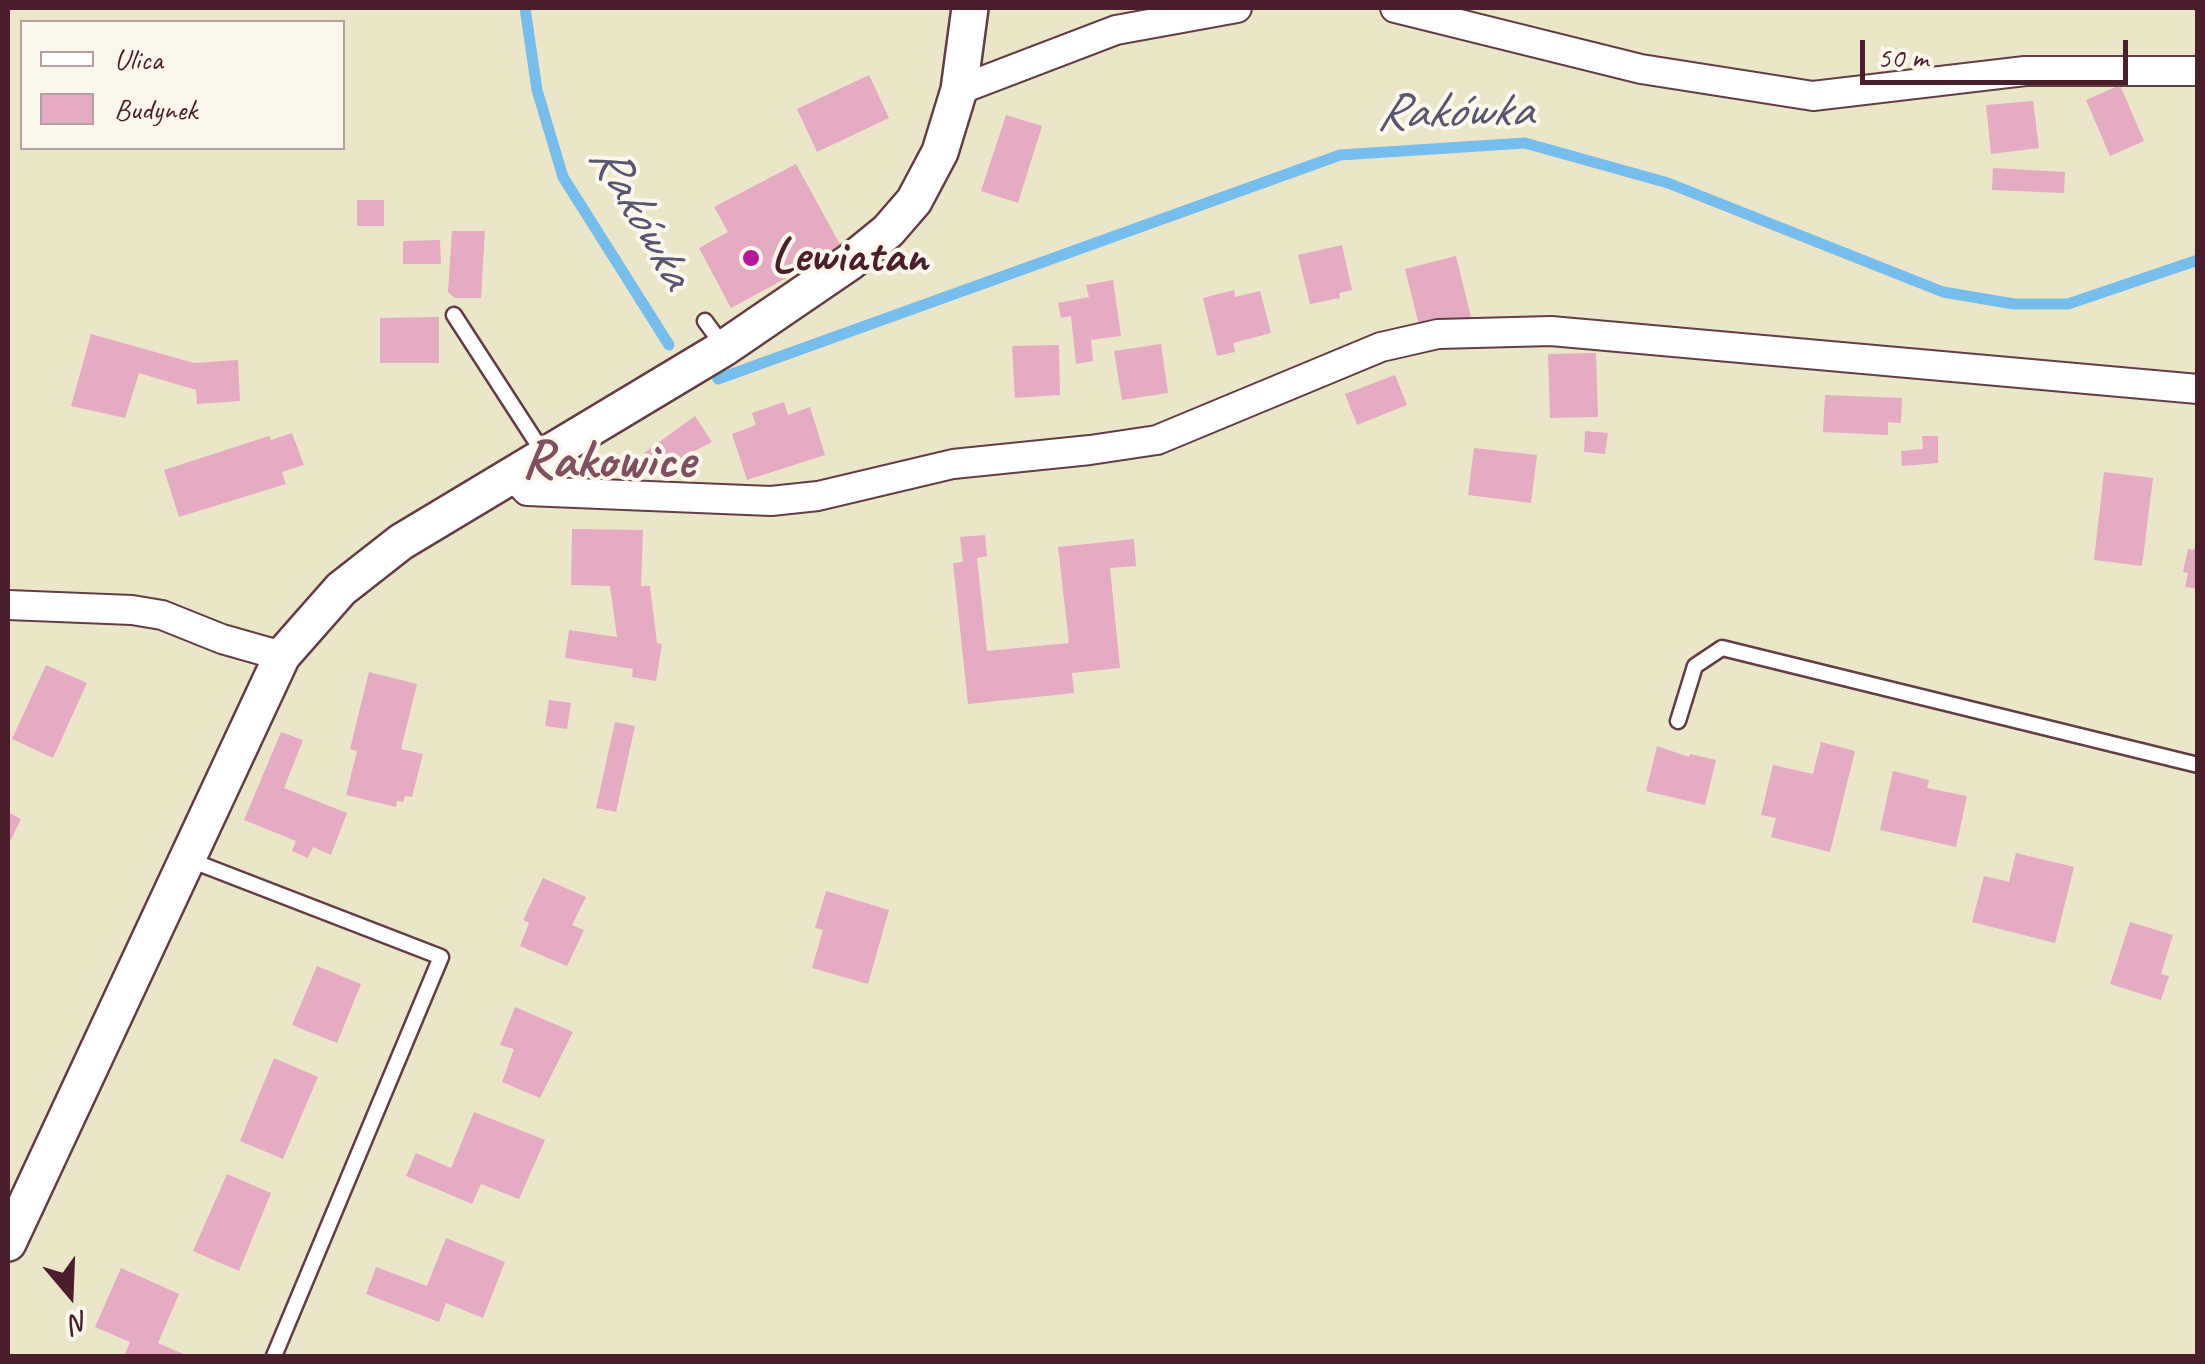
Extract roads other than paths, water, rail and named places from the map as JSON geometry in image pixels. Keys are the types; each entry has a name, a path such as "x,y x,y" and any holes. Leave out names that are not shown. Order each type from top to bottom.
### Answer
{"street":[{"path":"8,1242 282,656 341,589 401,542 545,454 714,334 850,262 888,231 914,201 940,152 959,90 970,8"},
{"path":"959,90 1116,30 1237,8"},
{"path":"1395,8 1641,69 1813,96 2025,70 2198,70"},
{"path":"511,474 527,491 772,501 818,496 953,464 1157,440 1381,347 1438,334 1551,331 2198,389"},
{"path":"8,605 132,610 162,615 282,656"}],"lane":[{"path":"454,315 545,454"},
{"path":"1678,721 1694,666 1722,648 2198,765"},
{"path":"185,858 440,957 274,1356"}],"waterway":[{"name":"Rakówka","path":"525,8 537,90 563,177 669,345"},
{"name":"Rakówka","path":"718,379 1340,155 1525,143 1668,183 1943,292 2014,304 2068,304 2198,260"}],"place":[{"name":"Lewiatan","path":"751,258"}],"district":[{"name":"Rakowice","path":"608,463"}]}
